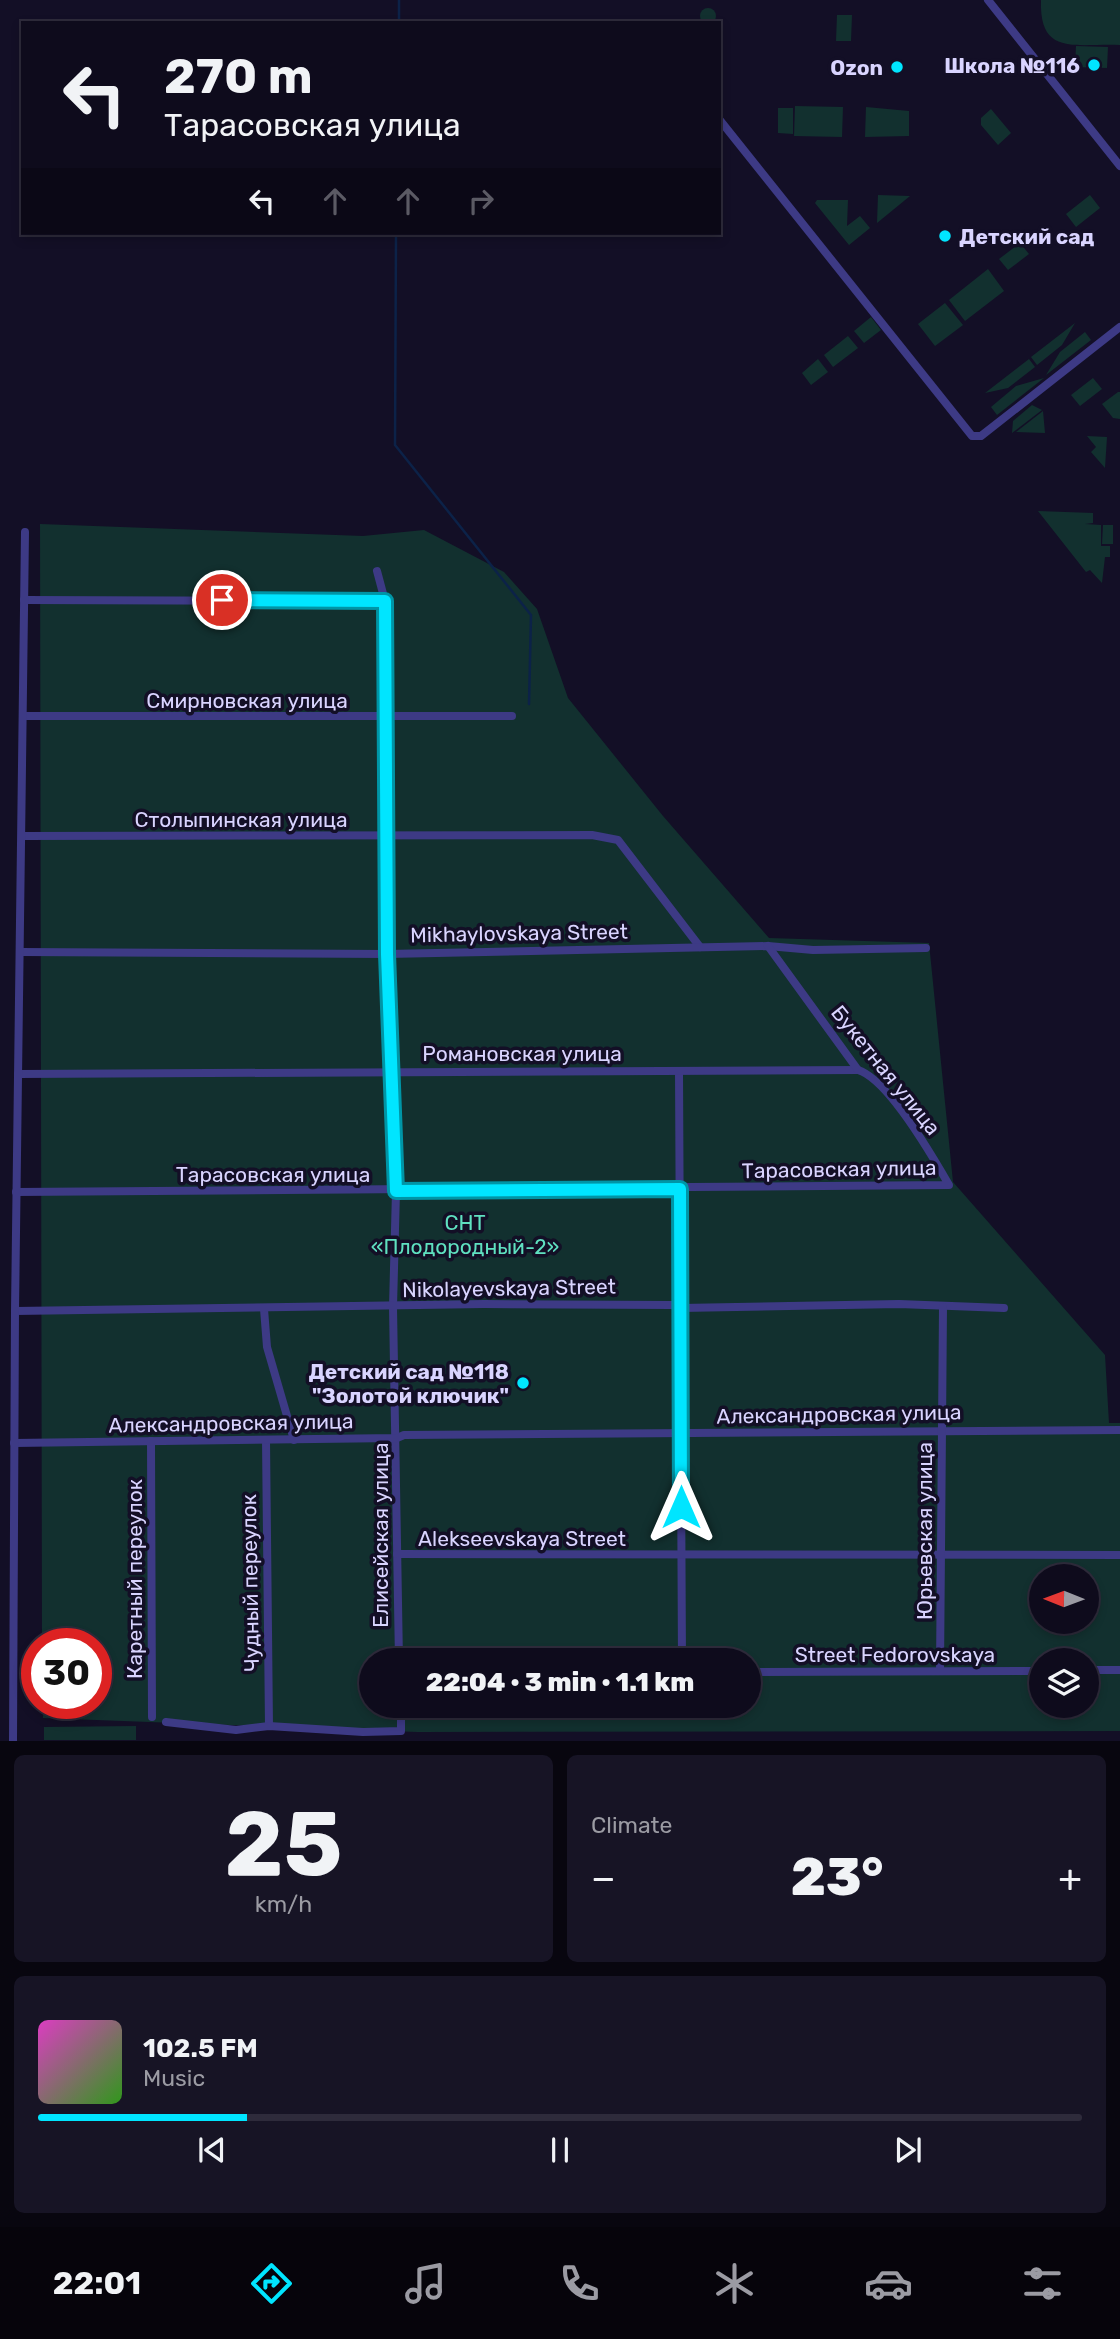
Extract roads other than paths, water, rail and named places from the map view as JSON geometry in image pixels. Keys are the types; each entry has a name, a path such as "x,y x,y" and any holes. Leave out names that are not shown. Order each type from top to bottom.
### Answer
{"street":[{"path":"988,0 1120,166"},
{"path":"721,122 972,436 981,436 1120,327"},
{"path":"13,1741 16,1192 25,531"},
{"name":"Елисейская улица","path":"377,572 385,601 387,954 396,1191 393,1307 399,1648"},
{"path":"24,600 385,601"},
{"name":"Смирновская улица","path":"23,716 512,716"},
{"name":"Столыпинская улица","path":"22,836 592,835 618,840 700,947"},
{"name":"Mikhaylovskaya Street","path":"19,952 387,954 768,946 813,950 926,948"},
{"name":"Букетная улица","path":"768,946 858,1070 877,1080 933,1155 949,1185"},
{"name":"Романовская улица","path":"18,1074 391,1070 858,1070"},
{"path":"680,1072 682,1648"},
{"name":"Тарасовская улица","path":"16,1192 949,1185"},
{"name":"Nikolayevskaya Street","path":"15,1311 511,1304 672,1305 681,1308 899,1304 1004,1308"},
{"name":"Юрьевская улица","path":"940,1671 943,1307"},
{"path":"264,1309 267,1347 295,1440"},
{"name":"Александровская улица","path":"14,1443 397,1438 404,1435 942,1429 1120,1430"},
{"name":"Чудный переулок","path":"266,1440 269,1726"},
{"name":"Каретный переулок","path":"151,1441 152,1717"},
{"name":"Alekseevskaya Street","path":"397,1555 1120,1555"},
{"path":"1099,1670 1120,1670"},
{"name":"Street Fedorovskaya","path":"761,1672 1029,1671"},
{"path":"166,1722 236,1730 269,1726 363,1732 401,1731 401,1718"}],"waterway":[{"path":"399,0 399,21"},
{"path":"396,235 395,445 531,615 529,704"}],"place":[{"name":"Школа №116","path":"1094,65"},
{"name":"Ozon","path":"897,67"},
{"name":"Детский сад","path":"945,236"},
{"name":"Детский сад №118 \"Золотой ключик\"","path":"523,1383"}],"park label":[{"name":"СНТ «Плодородный-2»","path":"465,1234"}]}
